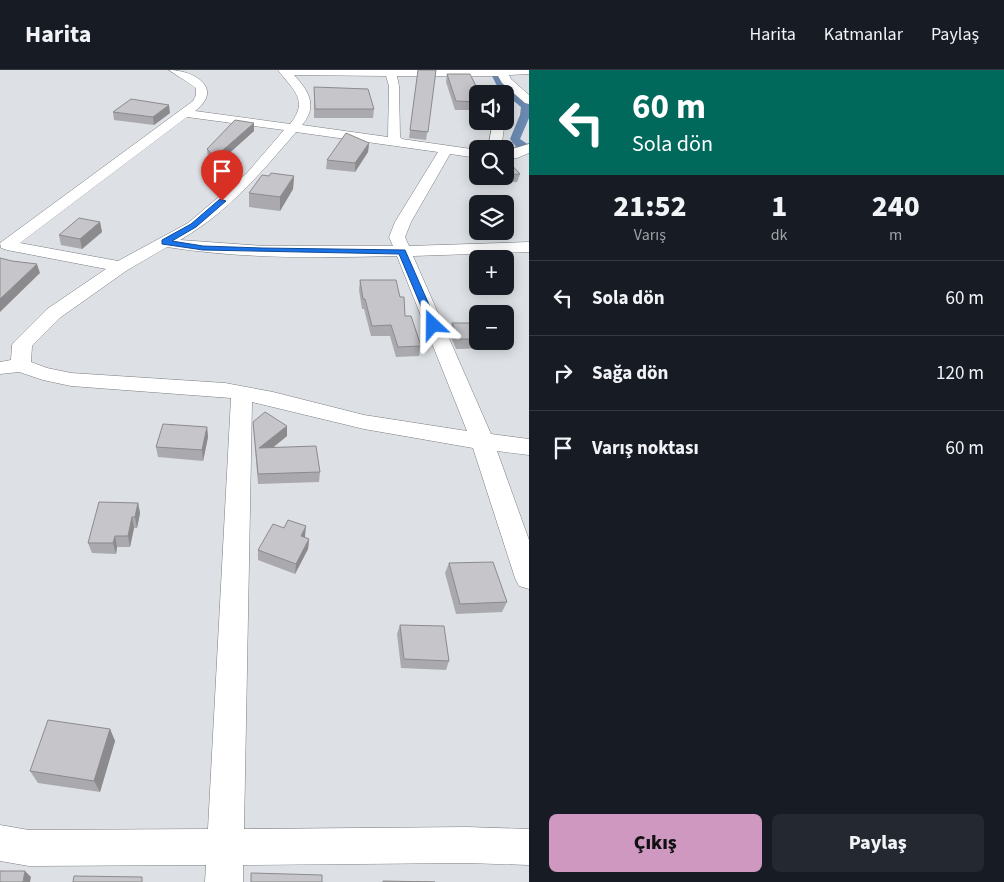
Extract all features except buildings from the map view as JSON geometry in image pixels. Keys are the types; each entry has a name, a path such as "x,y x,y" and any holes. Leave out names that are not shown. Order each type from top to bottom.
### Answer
{"street":[{"path":"120,267 7,244 198,103 202,95 201,87 193,80 174,70"},
{"path":"285,71 391,74 529,71"},
{"path":"21,365 22,345 54,312 120,267 193,226 252,176 295,127 302,116 305,103 301,89 285,71"},
{"path":"477,72 485,85"},
{"path":"499,72 506,81 529,101"},
{"path":"391,74 394,86 394,138 398,142"},
{"path":"186,113 469,153"},
{"path":"446,150 403,222 397,237 483,442 529,578"},
{"path":"164,242 203,248 262,251 402,252 529,247"},
{"path":"0,368 21,365 67,380 135,385 186,386 242,393 364,422 483,442 529,447"},
{"path":"224,865 242,393"},
{"path":"0,843 29,848 224,865 467,845 529,846"}],"waterway":[{"path":"493,70 501,86 526,106 525,115 515,139 521,146 529,149"}],"route":[{"path":"222,201 193,226 164,242 203,248 282,252 402,252 433,325"}]}
